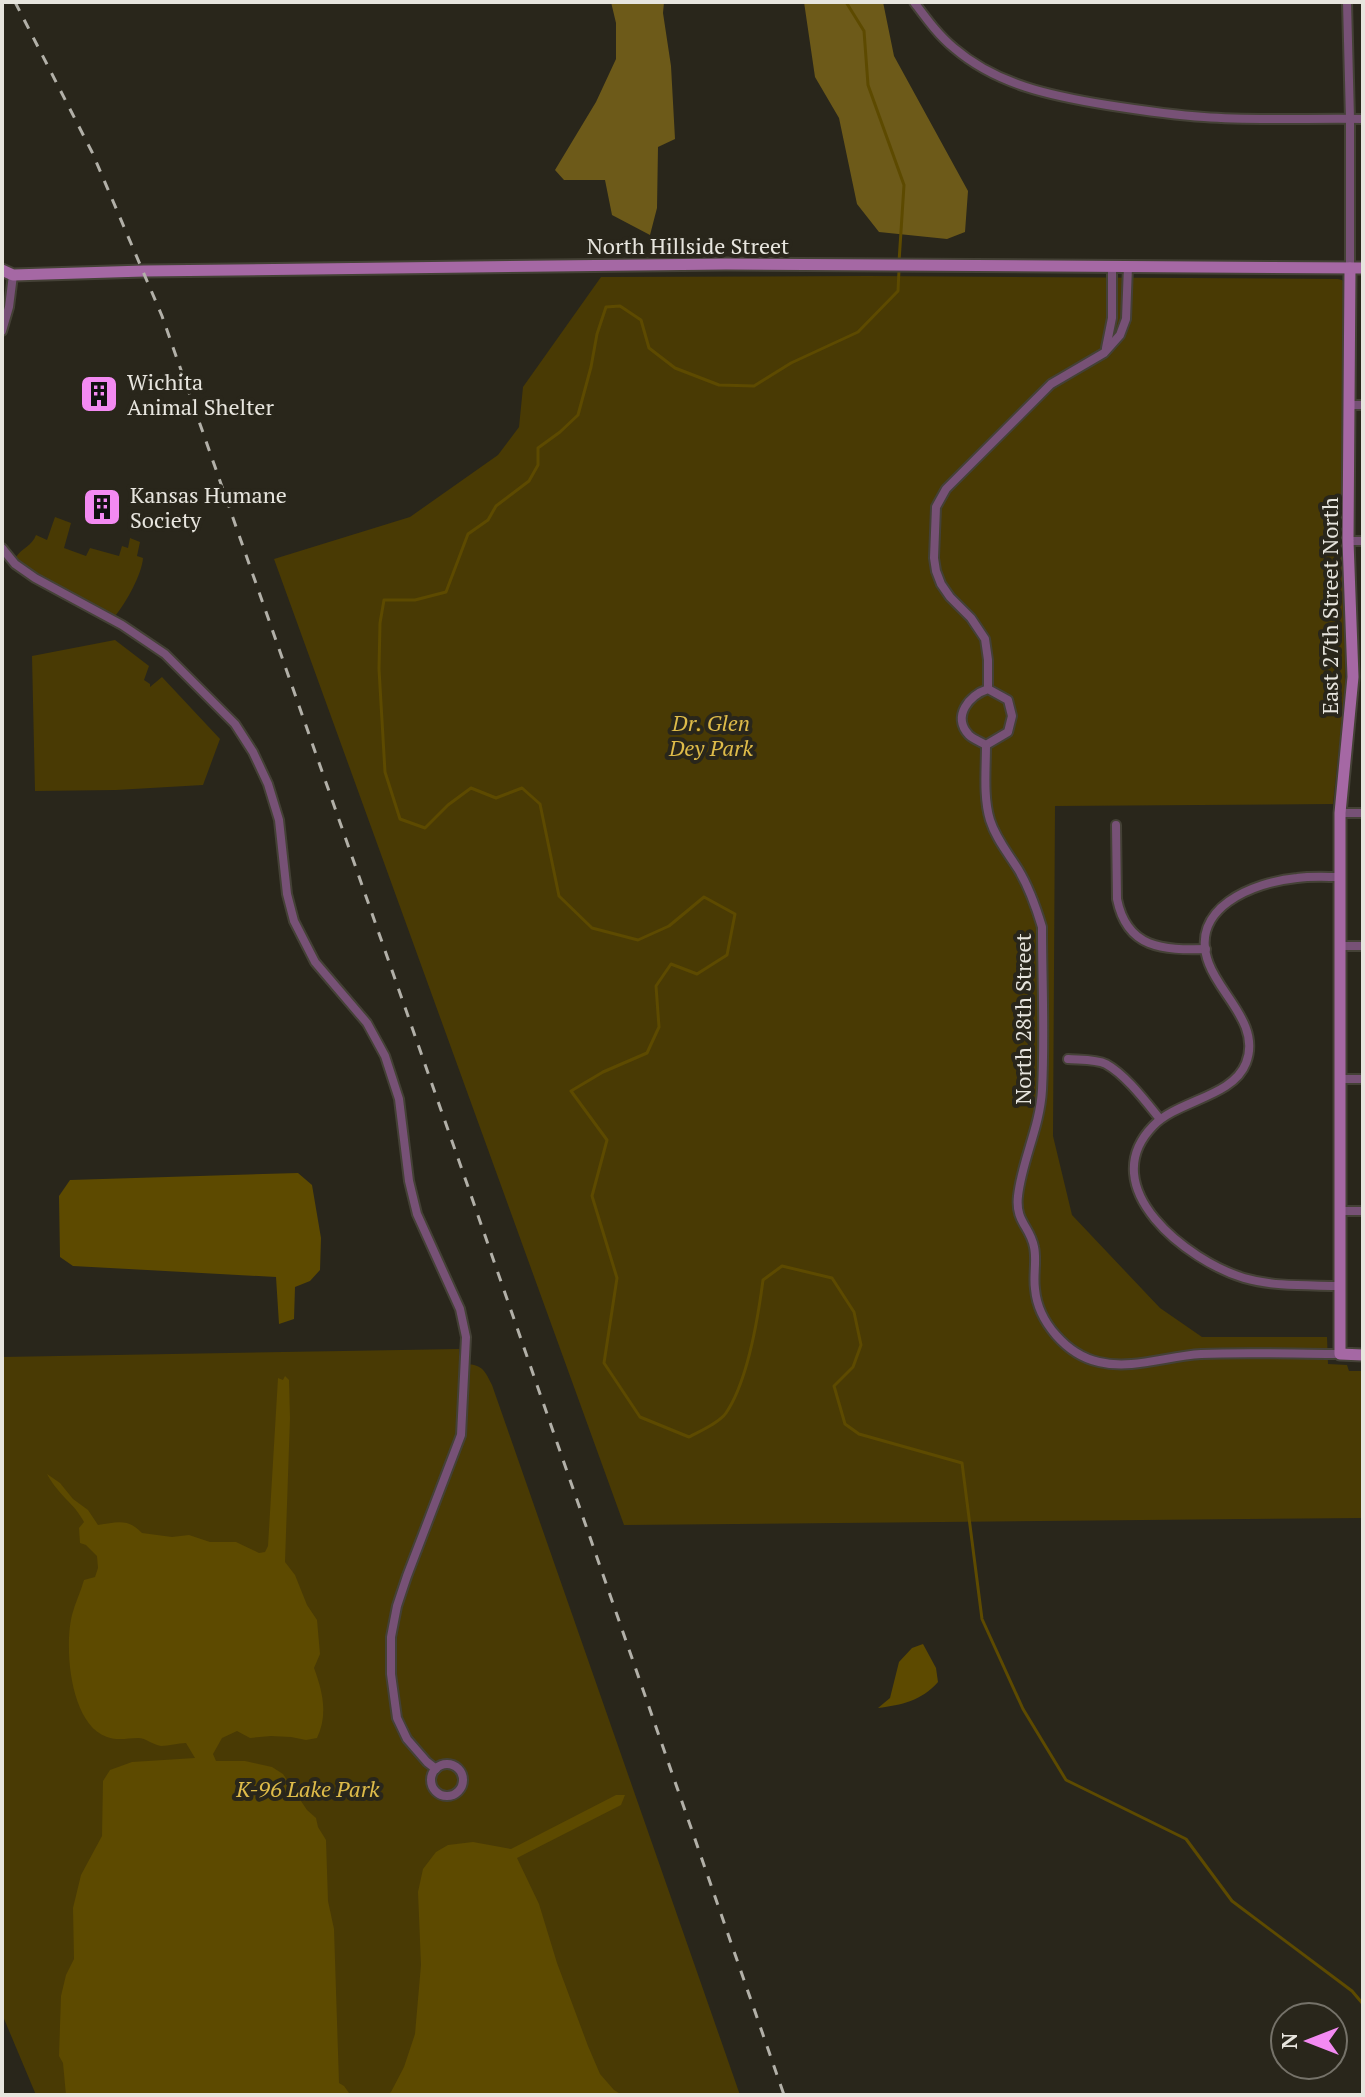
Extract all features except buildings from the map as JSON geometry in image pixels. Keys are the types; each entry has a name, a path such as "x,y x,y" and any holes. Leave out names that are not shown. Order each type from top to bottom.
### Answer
{"main road":[{"name":"North Hillside Street","path":"6,275 268,269 862,264 1363,268"},
{"name":"East 27th Street North","path":"1340,1354 1340,813 1353,677 1348,541 1350,268"},
{"path":"1340,1354 1363,1355"}],"street":[{"path":"914,2 954,49 1007,80 1032,90 1130,109 1190,116 1363,119"},
{"name":"East 27th Street North","path":"1347,2 1350,268"},
{"path":"1104,353 1112,318 1112,266"},
{"path":"988,689 985,639 946,590 936,571 936,507 946,489 1051,384 1104,353 1120,335 1126,319 1128,266"},
{"path":"2,331 12,296 6,275"},
{"path":"1349,405 1363,405"},
{"path":"1348,541 1363,541"},
{"path":"2,548 15,564 35,578 122,625 165,654 235,724 268,784 279,820 287,894 294,921 315,962 367,1023 385,1056 399,1099 409,1181 417,1214 460,1309 466,1337 461,1435 407,1576 391,1637 391,1674 397,1718 407,1739 436,1769"},
{"path":"988,689 1008,700 1012,716 1008,732 986,745 969,735 963,724 962,712 977,693 988,689"},
{"name":"North 28th Street","path":"986,745 986,792 990,820 1036,903 1042,927 1041,1099 1018,1194 1017,1210 1033,1243 1035,1293 1048,1324 1065,1344 1085,1358 1113,1365 1201,1354 1340,1354"},
{"path":"1340,813 1363,813"},
{"path":"1116,825 1117,899 1129,930 1149,945 1164,949 1206,949"},
{"path":"1340,877 1286,879 1255,887 1217,911 1210,921 1206,949 1209,967 1245,1027 1249,1039 1246,1063 1240,1074 1228,1084 1179,1107 1151,1127 1136,1150 1135,1173 1139,1195 1156,1221 1206,1261 1258,1282 1340,1286"},
{"path":"1340,946 1363,946"},
{"path":"1068,1059 1107,1065 1160,1119"},
{"path":"1340,1079 1363,1079"},
{"path":"1340,1211 1363,1211"}],"green space":[{"name":"Dr. Glen Dey Park","path":"601,277 1338,279 1344,283 1345,693 1333,804 1055,806 1053,1136 1072,1215 1160,1308 1202,1337 1327,1337 1328,1364 1347,1365 1349,1371 1363,1371 1362,1518 624,1525 274,559 410,517 498,455 519,427 523,387"},
{"path":"55,517 71,523 64,548 86,556 90,548 119,556 122,546 128,548 130,538 140,542 137,556 143,558 140,572 115,616 49,582 16,557 36,535 47,540"},
{"path":"115,640 149,666 144,680 150,687 162,677 220,739 203,785 35,791 32,656"},
{"name":"K-96 Lake Park","path":"459,1349 459,1364 480,1367 492,1385 740,2095 36,2095 2,2014 2,1357"}],"shaded area":[{"path":"611,2 664,2 675,139 658,147 657,208 650,235 612,215 605,180 564,180 555,170 596,102 616,59 616,23"},
{"path":"804,2 883,2 894,56 968,191 965,232 947,239 879,232 857,204 839,118 815,77"},
{"path":"298,1173 312,1185 321,1238 320,1270 310,1281 295,1287 294,1319 279,1324 276,1277 73,1266 60,1257 59,1196 70,1180"},
{"path":"285,1376 289,1380 290,1418 285,1562 295,1575 317,1620 320,1654 314,1668 322,1695 322,1721 317,1738 306,1740 271,1736 250,1738 237,1731 222,1738 213,1754 216,1761 245,1761 272,1767 283,1774 307,1810 316,1818 326,1840 328,1901 334,1929 339,2083 349,2093 358,2095 66,2095 63,2063 59,2056 61,1996 74,1959 73,1908 81,1875 102,1836 103,1781 110,1770 132,1762 195,1758 186,1743 161,1746 141,1738 107,1737 85,1717 73,1684 70,1629 84,1580 95,1577 97,1556 80,1543 79,1528 84,1522 47,1474 88,1510 98,1525 122,1522 142,1533 172,1537 189,1535 210,1542 236,1542 259,1553 265,1552 268,1546 278,1378 283,1380"},
{"path":"923,1644 936,1668 938,1682 911,1701 878,1708 890,1698 899,1662 912,1648"},
{"path":"616,1795 625,1795 621,1805 517,1858 539,1904 557,1963 600,2074 622,2095 386,2095 391,2092 404,2067 415,2034 421,1965 418,1892 423,1869 436,1852 448,1845 473,1842 511,1849"}],"waterway":[{"path":"846,2 864,31 868,85 904,185 899,262"},
{"path":"899,270 898,291 858,332 791,363 754,386 719,385 675,368 649,348 641,320 620,306 606,307 578,415 538,448 538,465 529,481 496,506 488,520 468,534 446,592 415,600 384,600 379,669 385,772 400,819 425,828 471,788 496,798 522,788 540,804 559,896 592,928 638,940 669,926 704,897 735,914 727,955 697,974 671,964 656,986 659,1027 647,1053 603,1072 571,1091 607,1140 592,1196 617,1278 604,1363 640,1417 689,1437 719,1420 734,1400 746,1367 763,1280 782,1266 832,1278 854,1312 861,1345 853,1367 834,1386 845,1424 859,1434 962,1463 982,1619 1023,1709 1066,1780 1186,1839 1232,1901 1352,1991 1363,2004"}],"railway":[{"path":"15,2 92,152 162,316 784,2095"}],"place":[{"name":"Wichita Animal Shelter","path":"99,394"},
{"name":"Kansas Humane Society","path":"102,507"}]}
